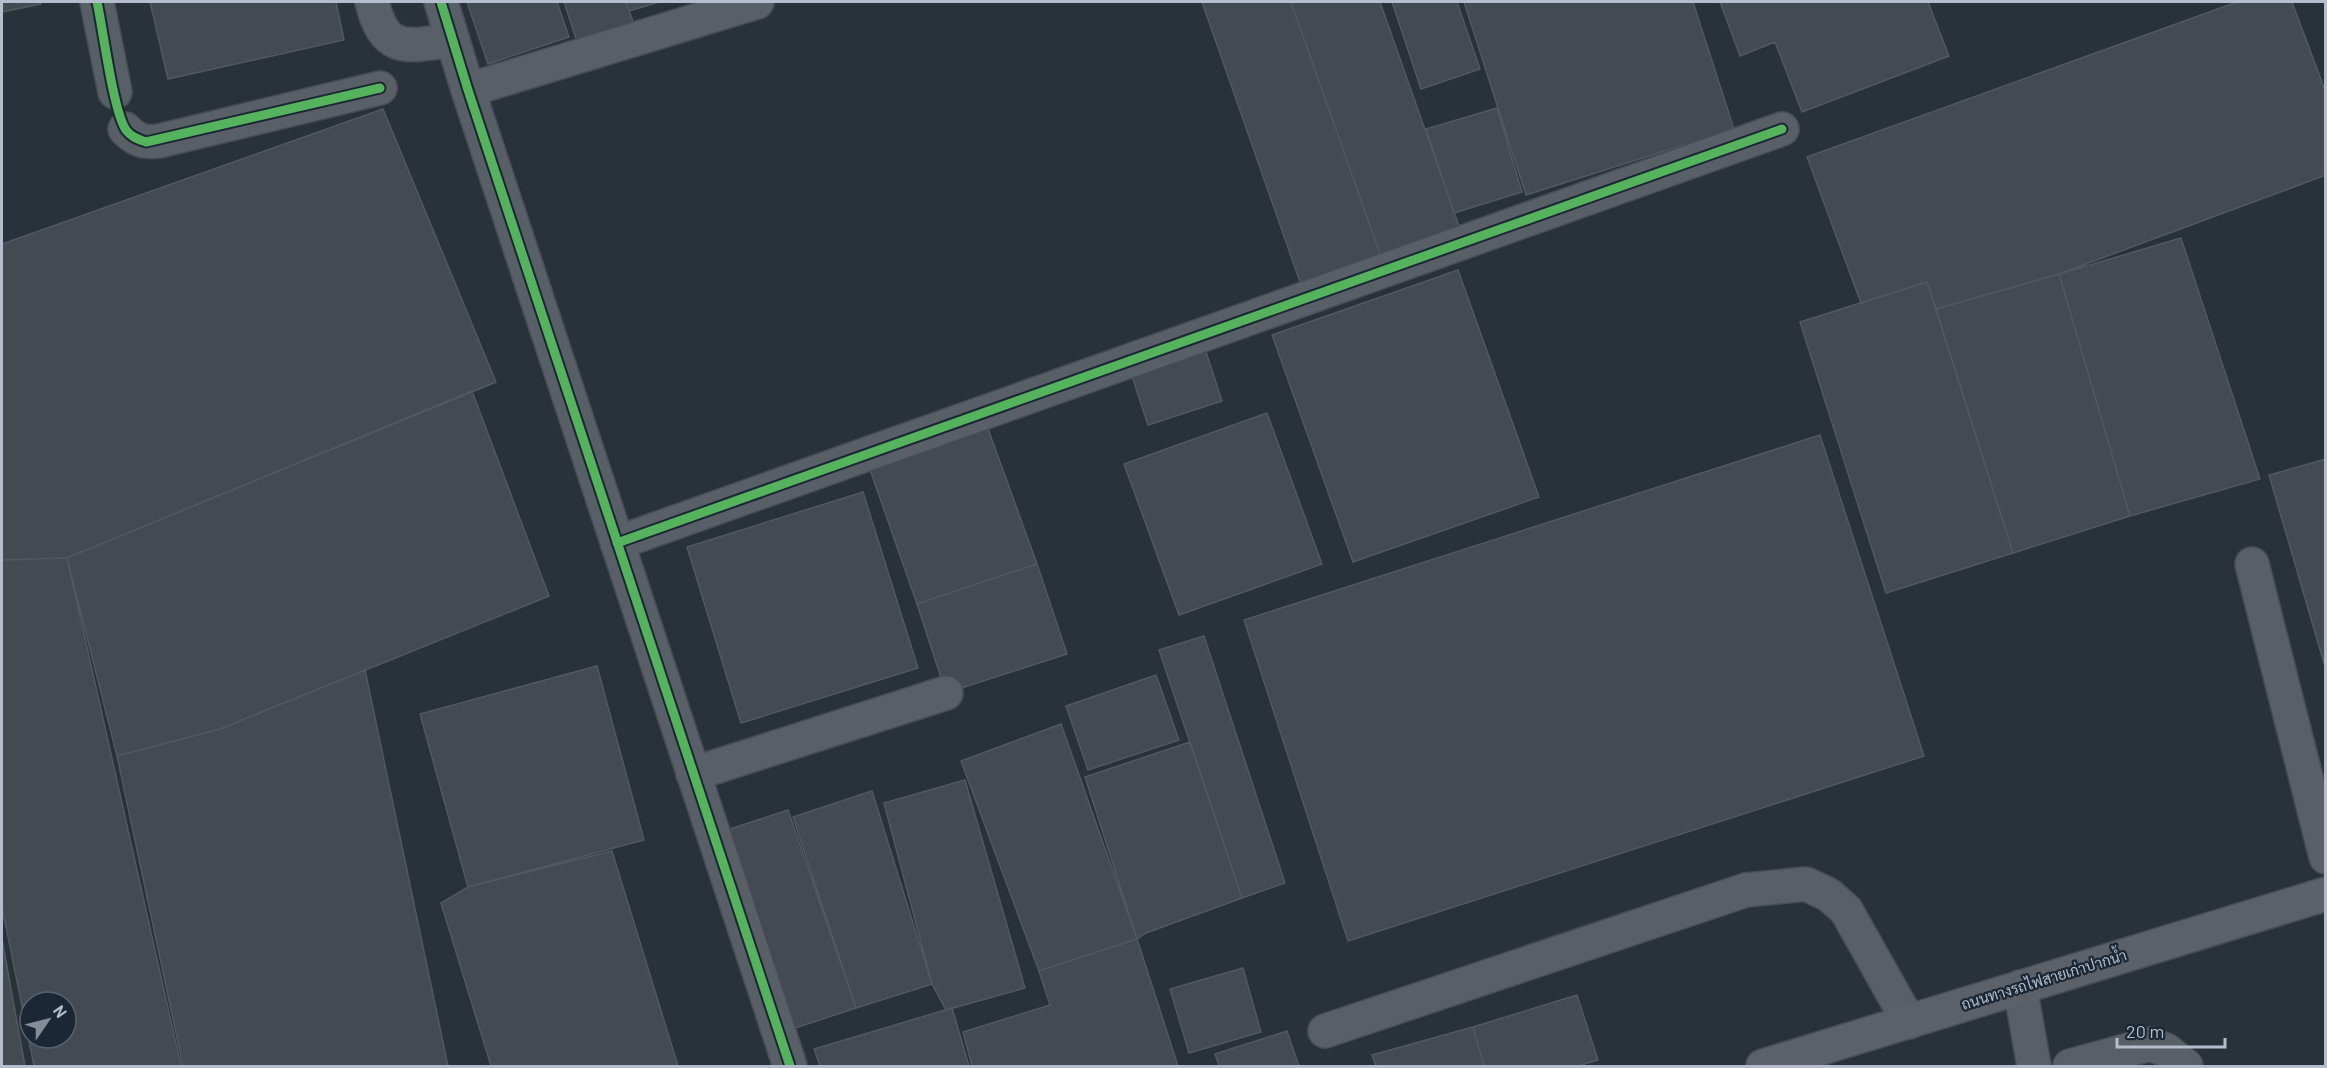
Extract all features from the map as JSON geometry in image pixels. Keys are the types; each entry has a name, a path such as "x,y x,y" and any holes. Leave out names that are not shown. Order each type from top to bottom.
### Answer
{"main road":[{"name":"ถนนทางรถไฟสายเก่าปากน้ำ","path":"1763,1066 2325,894"}],"street":[{"path":"98,2 115,92"},
{"path":"372,2 380,26 388,39 403,46 453,40"},
{"path":"441,2 790,1066"},
{"path":"468,90 757,2"},
{"path":"125,129 134,138 146,142 159,141 380,88"},
{"path":"617,543 1782,129"},
{"path":"2252,564 2325,857"},
{"path":"693,774 946,693"},
{"path":"1325,1030 1746,890 1806,884 1829,895 1846,910 1909,1022"},
{"path":"2020,987 2034,1066"},
{"path":"2070,1066 2150,1044 2166,1050 2186,1066"}],"building":[{"path":"2,2 40,2 41,4 2,12"},
{"path":"150,2 336,2 344,40 168,79"},
{"path":"467,2 557,2 569,37 488,64"},
{"path":"564,2 626,2 635,27 578,45"},
{"path":"626,2 659,2 629,11"},
{"path":"1202,2 1291,2 1380,254 1300,282"},
{"path":"1291,2 1380,2 1459,226 1380,254"},
{"path":"1392,2 1457,2 1480,69 1421,89"},
{"path":"1464,2 1693,2 1734,129 1526,195"},
{"path":"1720,2 1928,2 1949,56 1802,112 1775,42 1740,56"},
{"path":"2237,2 2292,2 2326,93 2326,175 2059,274 1936,309 1927,282 1861,303 1807,157"},
{"path":"1497,108 1522,192 1454,213 1426,129"},
{"path":"383,109 496,382 67,558 2,560 2,244"},
{"path":"2181,238 2260,479 2130,516 2059,274"},
{"path":"1458,270 1539,497 1353,562 1272,335"},
{"path":"2059,274 2130,516 2013,553 1936,309"},
{"path":"1927,282 2013,553 1886,593 1800,322"},
{"path":"1205,349 1222,401 1148,425 1131,373"},
{"path":"472,391 549,596 220,729 117,756 67,558"},
{"path":"1267,413 1322,564 1179,615 1124,464"},
{"path":"987,426 1037,564 917,604 868,464"},
{"path":"1820,435 1924,756 1348,941 1244,620"},
{"path":"2326,459 2326,670 2269,475"},
{"path":"863,492 918,668 741,723 687,547"},
{"path":"67,558 181,1066 34,1066 31,1050 78,1050 78,990 19,990 2,907 2,560"},
{"path":"1037,564 1067,654 946,693 917,604"},
{"path":"1204,636 1285,883 1242,898 1159,650"},
{"path":"597,666 644,840 468,887 420,714"},
{"path":"365,670 448,1066 183,1066 117,756 220,729"},
{"path":"1156,675 1179,740 1088,770 1066,706"},
{"path":"1061,724 1137,939 1039,971 961,761"},
{"path":"1190,742 1242,898 1146,933 1137,939 1085,777"},
{"path":"965,780 1025,988 946,1010 932,984 884,803"},
{"path":"872,791 932,984 856,1008 793,817"},
{"path":"788,810 856,1008 792,1029 727,830"},
{"path":"612,851 678,1066 491,1066 441,903 468,887"},
{"path":"2,939 18,1027 18,1050 22,1050 25,1066 2,1066"},
{"path":"1137,939 1178,1066 972,1066 963,1032 1050,1005 1039,971"},
{"path":"1243,968 1261,1032 1189,1053 1170,989"},
{"path":"1577,995 1598,1060 1578,1066 1484,1066 1473,1027"},
{"path":"952,1008 969,1066 820,1066 814,1049"},
{"path":"1473,1027 1484,1066 1376,1066 1372,1055"},
{"path":"1287,1031 1299,1066 1219,1066 1215,1054"}],"cycle path":[{"path":"97,2 121,120 130,134 146,142 380,88"},
{"path":"441,2 790,1066"},
{"path":"617,543 1782,129"}]}
